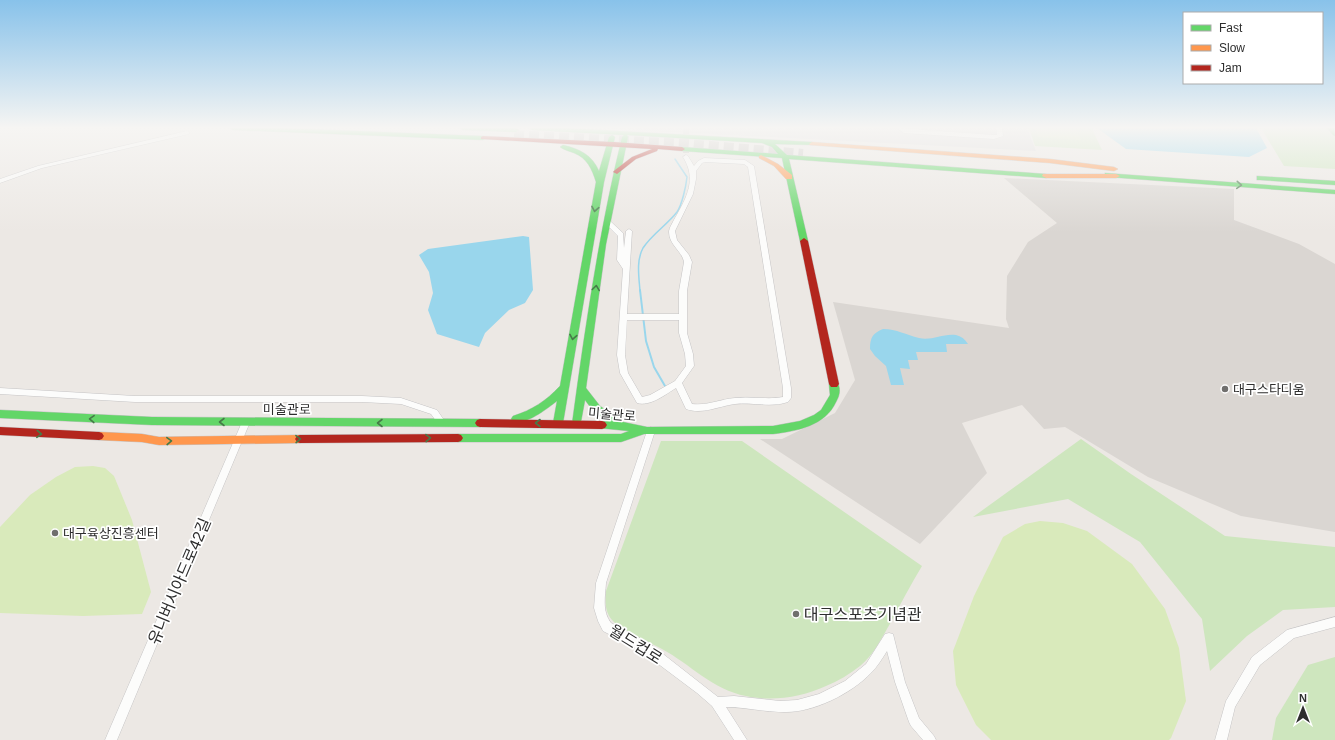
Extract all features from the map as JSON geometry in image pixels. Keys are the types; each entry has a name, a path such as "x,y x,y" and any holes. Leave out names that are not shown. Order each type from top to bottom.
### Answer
{"main road":[{"path":"592,163 596,167 600,182"},
{"path":"558,423 600,182 605,163"},
{"path":"577,424 581,388 619,163"},
{"path":"616,173 626,163"},
{"path":"771,163 795,171 812,163"},
{"path":"649,431 773,430 792,428 807,424 819,416 827,409 835,396 834,378 795,171 789,163"},
{"path":"853,163 1059,177 1115,172"},
{"path":"975,163 1115,172 1335,183"},
{"path":"1059,163 1115,172 1335,192"},
{"path":"469,423 503,421 527,417 546,406 564,388"},
{"path":"581,388 591,404 602,415 622,426"},
{"name":"미술관로","path":"0,414 152,421 558,423 622,426 649,431"},
{"name":"미술관로","path":"0,431 142,438 159,441 238,439 622,438 649,431"}],"street":[{"path":"0,180 40,167 60,163"},
{"path":"629,231 622,365 629,383 640,401 652,398 678,384 690,366 689,354 683,333 683,291 688,262 687,257 674,241 672,231 686,202 692,185 693,171 689,163"},
{"path":"693,171 700,163"},
{"path":"678,384 689,406 695,408 720,405 736,401 780,401 784,400 788,394 751,166 745,163"},
{"path":"608,227 621,235 621,260 627,269"},
{"path":"624,317 683,317"},
{"path":"0,391 134,398 362,398 401,401 434,412 442,423"},
{"name":"유니버시아드로42길","path":"111,740 246,422"},
{"name":"월드컵로","path":"649,431 601,583 599,602 600,616 607,627 645,647 716,702 741,740"},
{"path":"1221,740 1230,705 1256,661 1291,634 1335,622"},
{"path":"716,702 736,702 786,707 803,705 824,698 841,689 867,670 889,638 900,682 915,722 930,740"}],"green space":[{"path":"1282,163 1335,163 1335,169 1284,166"},
{"path":"1081,439 1225,536 1335,547 1335,607 1283,610 1247,636 1210,671 1202,619 1140,542 1068,499 973,517"},
{"path":"661,441 742,441 922,566 881,640 865,662 844,677 817,690 797,696 766,699 756,698 734,693 723,688 702,676 662,649 623,629 612,620 606,607 606,591"},
{"path":"93,466 105,468 114,476 132,520 151,592 142,614 83,616 0,613 0,527 30,495 56,477 75,467"},
{"path":"1040,521 1063,523 1087,531 1132,564 1165,609 1179,648 1186,701 1169,740 991,740 976,725 956,685 953,651 974,596 1003,537 1025,524"},
{"path":"1335,657 1335,740 1272,740 1276,718 1308,665"}],"shaded area":[{"path":"1004,178 1234,189 1234,220 1299,244 1335,264 1335,532 1241,516 1148,477 1065,427 1044,429 1022,405 962,423 987,473 920,544 760,439 782,439 835,413 855,380 833,302 1009,328 1006,319 1007,276 1028,242 1057,223"}],"water":[{"path":"523,236 529,237 533,290 525,303 509,310 485,333 479,347 437,334 428,310 433,293 429,272 419,255 428,249"},
{"path":"883,329 893,330 924,339 956,335 963,338 968,344 946,344 947,352 916,352 918,360 908,360 910,369 900,368 904,385 891,385 886,366 870,349 873,336"}],"waterway":[{"path":"640,291 639,258 643,248 677,212 684,195 687,177 677,163"},
{"path":"640,290 646,341 654,367 665,386"}],"traffic: fast":[{"path":"591,163 600,182"},
{"path":"558,423 600,182 605,163"},
{"path":"577,424 602,244 619,163"},
{"path":"786,163 804,241"},
{"path":"864,163 1046,176"},
{"path":"1108,175 1335,192"},
{"path":"1260,178 1335,183"},
{"path":"602,425 622,426 647,431 773,430 791,428 817,418 830,406 835,395 834,384"},
{"path":"516,419 536,411 564,388"},
{"path":"581,388 597,409 619,424"},
{"path":"0,414 152,421 480,423"},
{"path":"458,438 621,438 643,431"}],"traffic: slow":[{"path":"771,163 789,177"},
{"path":"1062,163 1114,169"},
{"path":"1046,176 1116,176"},
{"path":"99,436 142,438 159,441 300,439"}],"traffic: jam":[{"path":"617,172 628,163"},
{"path":"804,241 834,384"},
{"path":"480,423 602,425"},
{"path":"0,431 99,436"},
{"path":"300,439 458,438"}],"place":[{"name":"대구스타디움","path":"1225,389"},
{"name":"대구육상진흥센터","path":"55,533"},
{"name":"대구스포츠기념관","path":"796,614"}]}
